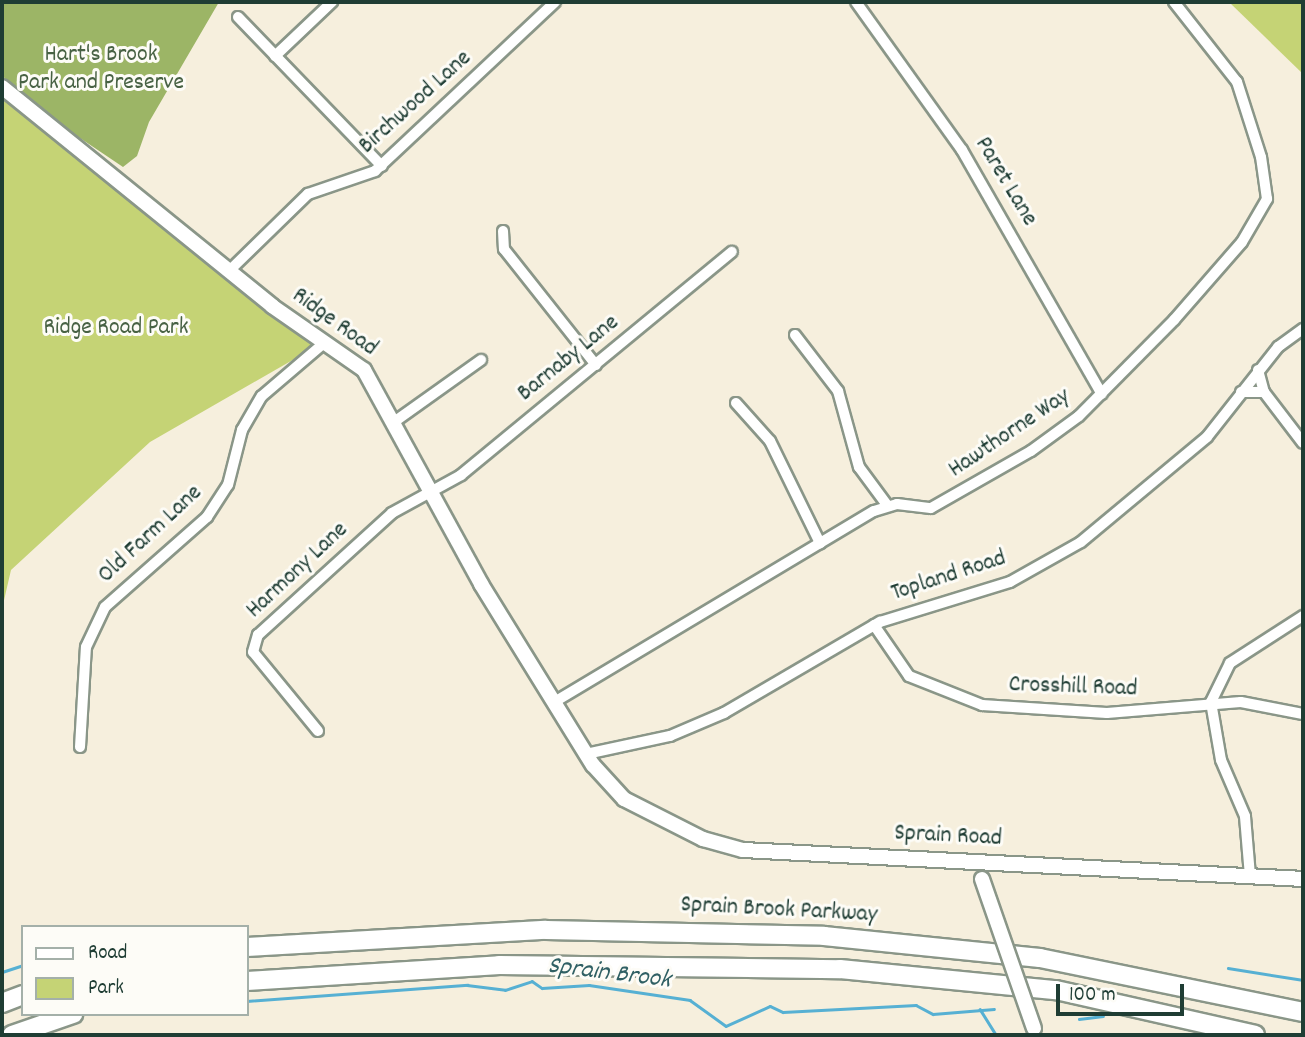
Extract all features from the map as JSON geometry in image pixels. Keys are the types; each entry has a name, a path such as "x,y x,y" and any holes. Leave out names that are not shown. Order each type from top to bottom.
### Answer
{"highway":[{"name":"Sprain Brook Parkway","path":"248,947 525,930 824,936 1060,962 1303,1012"},
{"path":"248,981 488,966 861,970 1056,990 1255,1035"},
{"path":"2,1003 21,996"},
{"path":"12,1035 67,1016"}],"street":[{"path":"275,55 332,2"},
{"name":"Birchwood Lane","path":"230,270 308,194 382,166 555,2"},
{"name":"Paret Lane","path":"856,2 961,150 1102,394"},
{"name":"Hawthorne Way","path":"887,505 919,509 954,498 1031,451 1102,394 1265,213 1261,157 1237,82 1174,2"},
{"path":"238,17 382,166"},
{"name":"Ridge Road","path":"2,87 230,270 324,343 364,370 429,492 586,754 608,784"},
{"path":"503,231 503,249 596,365"},
{"name":"Barnaby Lane","path":"429,492 461,475 732,252"},
{"name":"Topland Road","path":"586,754 670,736 724,713 874,625 916,607 1010,582 1081,542 1206,437 1258,370 1303,329"},
{"path":"556,701 887,505 859,467 838,391 795,335"},
{"name":"Old Farm Lane","path":"80,747 84,657 105,607 207,517 228,485 242,430 262,396 324,343"},
{"path":"394,422 481,360"},
{"path":"1258,370 1264,392 1303,443"},
{"path":"1241,392 1264,392"},
{"path":"736,403 770,441 820,543"},
{"name":"Harmony Lane","path":"317,731 266,671 253,652 255,642 393,513 429,492"},
{"path":"1250,876 1245,816 1221,760 1211,702 1230,663 1303,616"},
{"name":"Crosshill Road","path":"874,625 909,676 982,705 1107,713 1211,702 1303,714"},
{"name":"Sprain Road","path":"608,784 658,818 743,850 1303,879"},
{"path":"976,860 1035,1032"}],"green space":[{"name":"Hart's Brook Park and Preserve","path":"2,2 219,2 149,122 137,156 123,167 22,99 2,75"},
{"path":"1229,2 1303,2 1303,74"},
{"name":"Ridge Road Park","path":"2,92 261,308 317,346 150,442 11,570 2,609"}],"waterway":[{"name":"Sprain Brook","path":"2,972 21,966"},
{"name":"Sprain Brook","path":"1228,968 1303,980"},
{"name":"Sprain Brook","path":"248,1001 467,985 505,990 532,981 542,988 589,985 690,1000 726,1026 770,1006 783,1012 916,1005 933,1014 994,1009"},
{"path":"980,1009 996,1035"},
{"name":"Sprain Brook","path":"1079,1019 1103,1016"}]}
